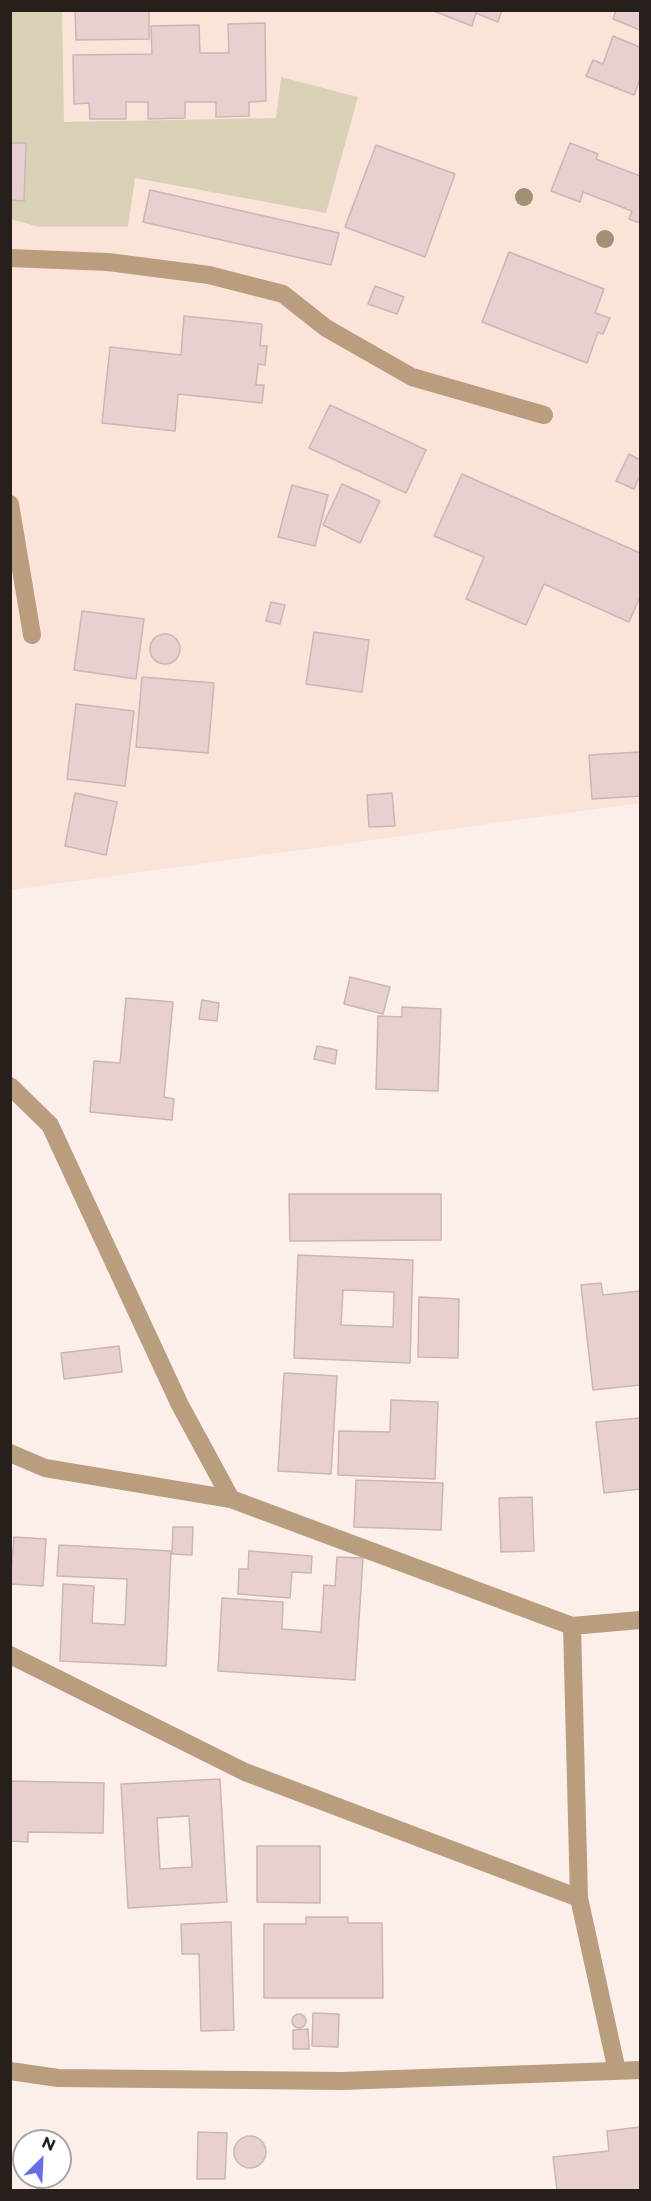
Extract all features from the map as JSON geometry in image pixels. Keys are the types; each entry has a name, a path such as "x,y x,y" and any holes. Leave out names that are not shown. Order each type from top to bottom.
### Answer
{"street":[{"path":"10,258 108,262 209,275 283,294 326,328 412,377 544,415"},
{"path":"10,504 32,635"},
{"path":"10,1086 50,1125 180,1405 231,1499"},
{"path":"10,1453 45,1468 231,1499 572,1626 640,1620"},
{"path":"572,1626 579,1898 617,2071"},
{"path":"10,1655 245,1772 579,1898"},
{"path":"10,2071 58,2078 342,2081 640,2070"}],"shaded area":[{"path":"10,11 640,11 640,803 11,890"},
{"path":"10,11 62,11 64,122 276,118 281,77 358,97 326,213 135,178 128,227 39,227 11,219"}],"building":[{"path":"75,10 149,10 149,39 76,40"},
{"path":"431,10 502,10 498,22 476,13 472,26"},
{"path":"616,10 640,10 640,30 613,19"},
{"path":"265,23 266,101 249,102 249,116 216,117 216,102 185,102 185,118 148,119 148,102 126,102 126,119 90,119 89,103 74,104 73,55 152,54 151,26 199,25 200,53 229,53 228,24"},
{"path":"613,36 640,47 640,79 634,95 586,76 593,60 603,64"},
{"path":"10,143 26,143 24,201 10,200"},
{"path":"570,143 598,154 596,159 640,176 640,223 629,219 632,211 583,192 580,202 551,191"},
{"path":"376,145 455,174 425,257 345,227"},
{"path":"150,190 339,233 331,265 143,222"},
{"path":"509,252 604,289 595,313 610,318 603,334 598,332 587,363 482,322"},
{"path":"375,286 404,297 397,314 368,304"},
{"path":"184,316 262,324 260,346 267,346 265,365 258,364 256,385 264,385 262,403 178,394 175,431 102,423 110,347 181,355"},
{"path":"330,405 426,450 406,493 309,448"},
{"path":"629,454 640,460 640,475 634,489 616,481"},
{"path":"462,474 640,553 640,597 629,622 544,584 526,625 466,599 484,557 434,536"},
{"path":"342,484 380,501 360,543 323,525"},
{"path":"292,485 328,495 315,546 278,537"},
{"path":"271,602 285,605 280,624 266,621"},
{"path":"82,611 144,619 136,679 74,670"},
{"path":"314,632 369,640 362,692 306,684"},
{"path":"165,634 171,635 179,643 179,655 171,663 165,664 159,663 151,655 150,649 151,643 159,635"},
{"path":"142,677 214,683 208,753 136,747"},
{"path":"76,704 134,711 125,786 67,779"},
{"path":"640,752 640,796 592,799 589,755"},
{"path":"75,793 117,802 106,855 65,846"},
{"path":"392,793 395,826 369,827 367,795"},
{"path":"350,977 390,987 383,1014 344,1004"},
{"path":"126,998 173,1002 164,1097 174,1099 172,1120 90,1112 94,1061 120,1063"},
{"path":"202,1000 219,1003 217,1021 199,1019"},
{"path":"402,1007 441,1009 438,1091 376,1089 378,1016 402,1017"},
{"path":"317,1046 337,1050 335,1064 314,1059"},
{"path":"289,1194 441,1194 441,1240 290,1241"},
{"path":"298,1255 413,1260 410,1363 294,1358","holes":["343,1290 394,1292 393,1327 341,1325"]},
{"path":"601,1283 603,1295 640,1291 640,1385 593,1390 581,1285"},
{"path":"419,1297 459,1299 458,1358 418,1357"},
{"path":"119,1346 122,1372 64,1379 61,1353"},
{"path":"284,1373 337,1376 331,1474 278,1471"},
{"path":"391,1400 438,1402 435,1479 338,1475 339,1431 390,1432"},
{"path":"640,1418 640,1489 604,1493 596,1422"},
{"path":"356,1480 443,1483 441,1530 354,1527"},
{"path":"532,1497 534,1551 501,1552 499,1498"},
{"path":"173,1527 193,1527 192,1555 172,1554"},
{"path":"14,1537 46,1539 43,1586 10,1584"},
{"path":"59,1545 171,1551 166,1666 60,1661 63,1584 94,1586 92,1623 125,1625 127,1579 57,1576"},
{"path":"249,1551 312,1556 311,1573 292,1572 290,1598 238,1594 239,1569 248,1569"},
{"path":"337,1557 363,1558 355,1680 218,1671 222,1598 283,1602 282,1629 321,1632 324,1585 335,1586"},
{"path":"220,1779 227,1902 128,1908 121,1784","holes":["189,1816 192,1867 160,1869 157,1818"]},
{"path":"10,1781 104,1783 103,1833 28,1832 28,1842 10,1841"},
{"path":"257,1846 320,1846 320,1903 257,1902"},
{"path":"306,1917 348,1917 348,1923 382,1923 383,1998 264,1998 264,1924 306,1924"},
{"path":"231,1922 234,2030 201,2031 199,1954 182,1954 181,1924"},
{"path":"313,2013 339,2014 338,2047 312,2046"},
{"path":"296,2014 302,2014 306,2021 302,2028 296,2028 292,2024 292,2018"},
{"path":"308,2029 309,2049 293,2049 293,2030"},
{"path":"640,2127 640,2190 557,2190 553,2157 609,2151 607,2131"},
{"path":"198,2132 227,2133 225,2179 197,2179"},
{"path":"250,2136 261,2141 266,2152 261,2163 250,2168 239,2163 234,2152 239,2141"}]}
